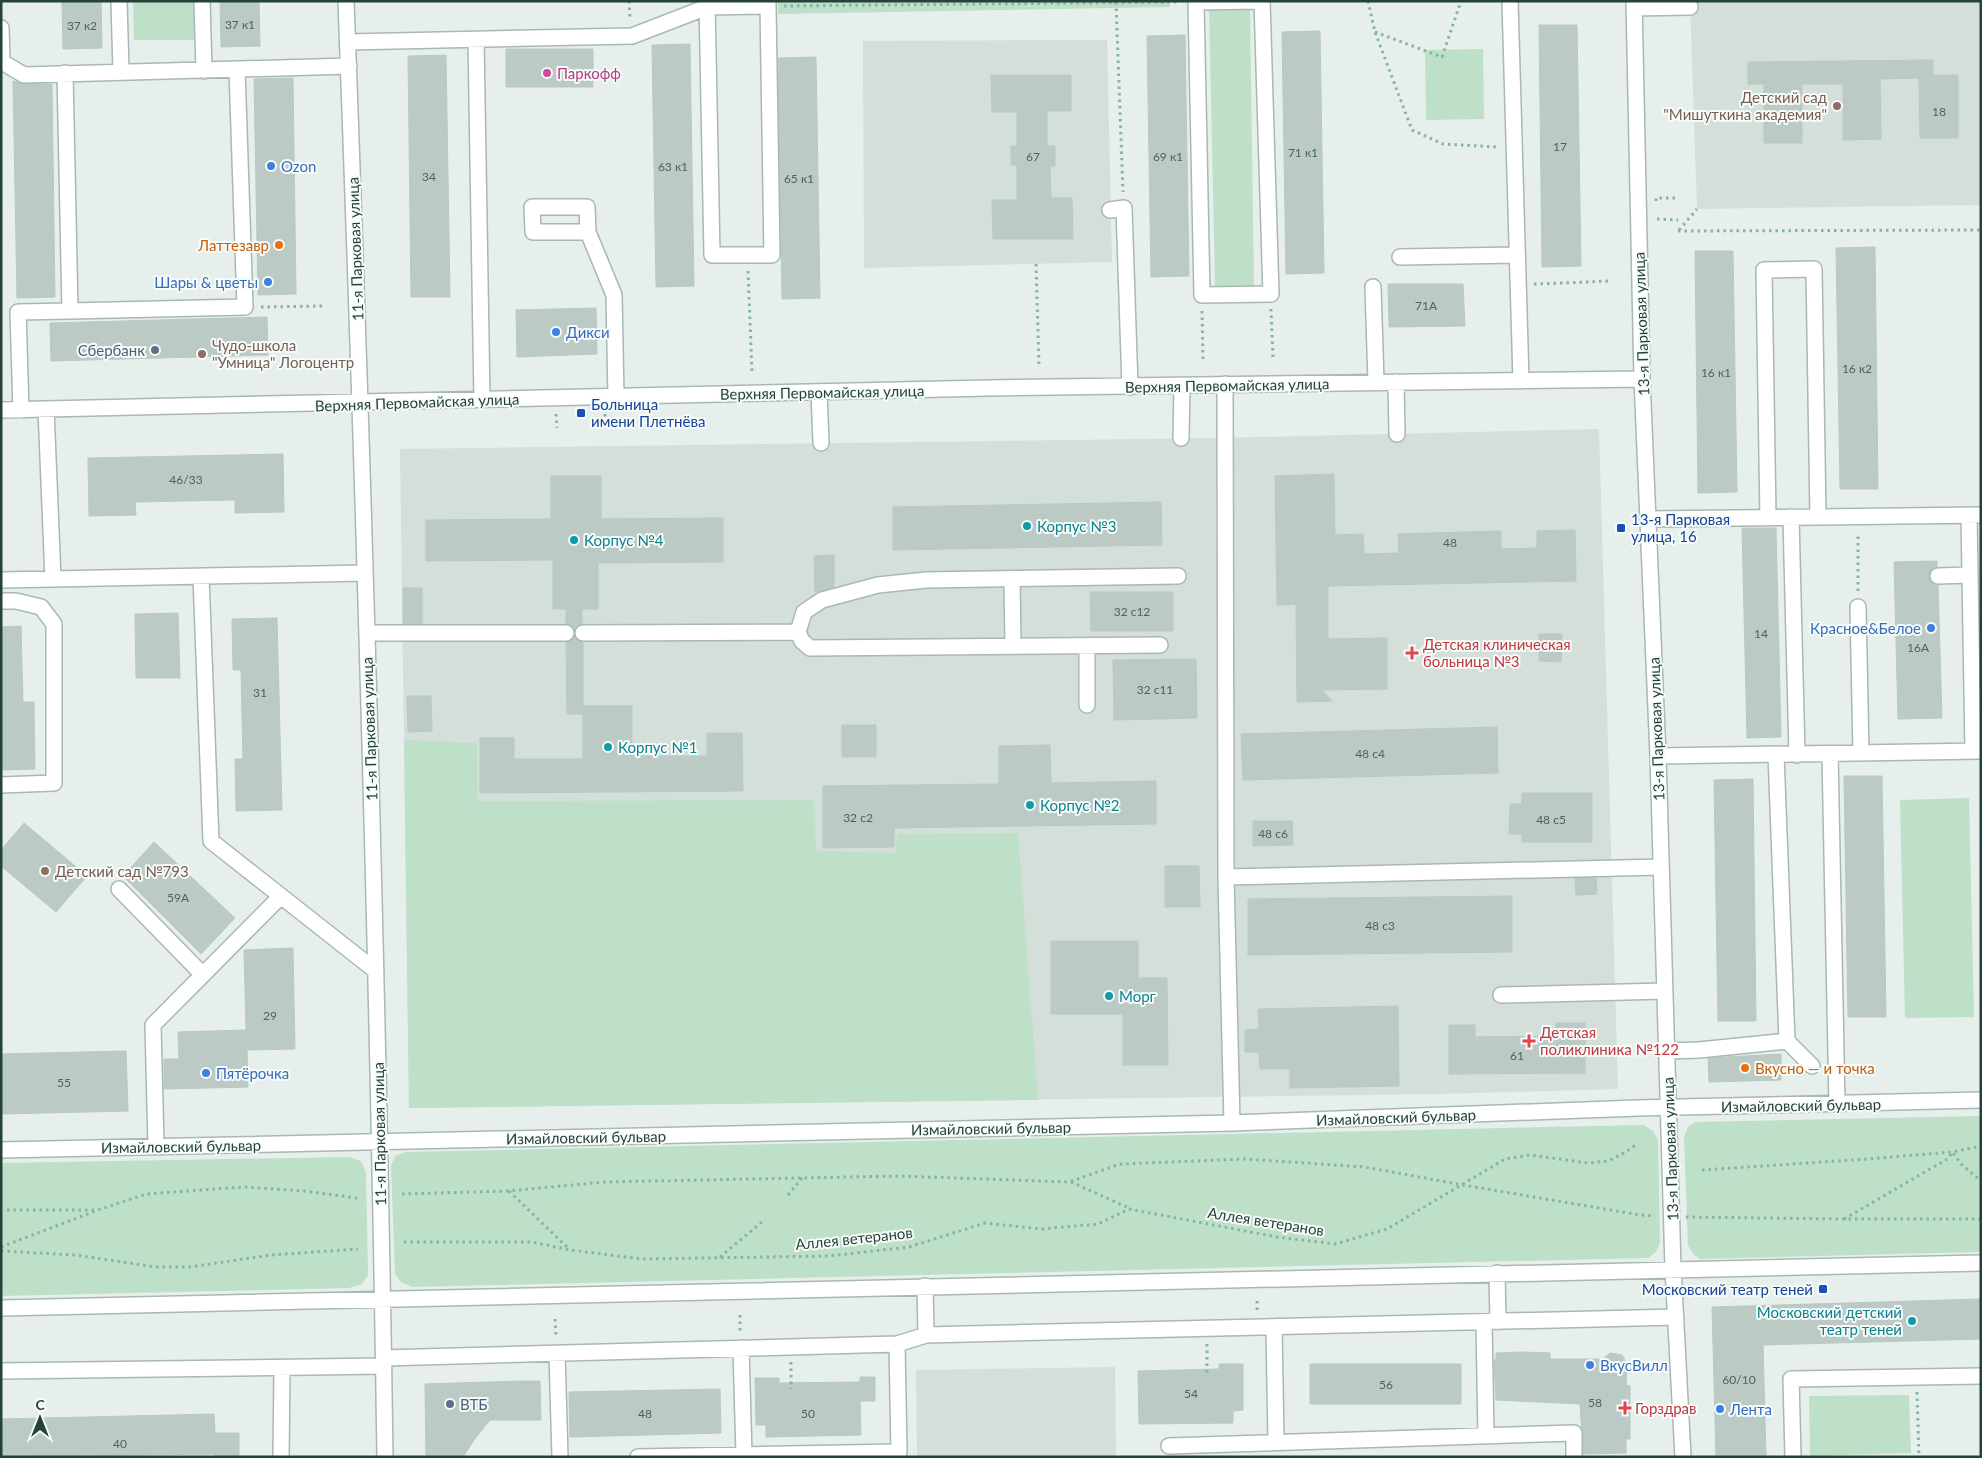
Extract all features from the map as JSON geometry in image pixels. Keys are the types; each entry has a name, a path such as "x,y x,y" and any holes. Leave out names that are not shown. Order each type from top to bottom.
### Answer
{"street":[{"path":"119,1 121,71"},
{"path":"202,1 204,71"},
{"name":"11-я Парковая улица","path":"346,1 367,633 376,971 385,1457"},
{"path":"1260,1 1271,294 1202,295 1196,2 1260,1"},
{"path":"1510,1 1521,381"},
{"path":"348,42 632,36 707,4 768,4 772,255 712,255 707,4"},
{"path":"1634,5 1690,7"},
{"name":"13-я Парковая улица","path":"1634,5 1642,379 1658,756 1673,1268 1683,1457"},
{"path":"1,28 2,62 24,74 349,66"},
{"path":"476,40 482,400"},
{"path":"21,410 18,312 245,307 237,70"},
{"path":"65,73 70,311"},
{"path":"1117,209 1130,387"},
{"path":"588,232 614,295 616,397"},
{"path":"1400,258 1517,255"},
{"path":"1768,518 1764,270 1814,269 1818,517"},
{"path":"1373,287 1376,382"},
{"name":"Верхняя Первомайская улица","path":"1,410 360,404 1225,384 1642,379"},
{"path":"1396,382 1397,434"},
{"path":"1225,384 1226,877 1232,1123"},
{"path":"1181,438 1182,385"},
{"path":"819,392 820,443"},
{"path":"46,409 53,579"},
{"path":"1647,519 1975,515 1969,575 1977,751 1658,756"},
{"path":"1791,517 1797,755"},
{"path":"1,580 365,573"},
{"path":"1938,576 1969,575"},
{"path":"1160,645 810,648 802,641 798,632 804,612 822,600 878,585 926,580 1178,576"},
{"path":"202,577 211,841 376,971"},
{"path":"1012,578 1013,646"},
{"path":"1,601 16,601 41,607 54,624 54,783 1,785"},
{"path":"1858,607 1861,753"},
{"path":"582,633 798,632"},
{"path":"367,633 566,633"},
{"path":"1087,704 1088,646"},
{"path":"1830,754 1836,1104"},
{"path":"1776,755 1787,1041 1812,1066"},
{"path":"1226,877 1661,867"},
{"path":"119,889 203,974"},
{"path":"156,1146 153,1025 282,896"},
{"path":"1501,995 1665,991"},
{"path":"1667,1051 1699,1050 1787,1041"},
{"name":"Измайловский бульвар","path":"1,1150 1232,1123 1669,1108 1981,1100"},
{"path":"1,1308 1673,1268 1981,1263"},
{"path":"1486,1436 1491,1323 1497,1273"},
{"path":"925,1286 926,1335"},
{"path":"1,1371 282,1369 556,1354 897,1344 926,1335 1491,1323 1676,1317"},
{"path":"1274,1327 1276,1442"},
{"path":"638,1457 896,1454 897,1344"},
{"path":"740,1348 744,1455"},
{"path":"556,1354 560,1457"},
{"path":"281,1457 282,1369"},
{"path":"1793,1457 1791,1379 1981,1376"},
{"path":"1169,1446 1186,1449 1224,1450 1276,1442 1574,1433 1574,1457"}],"path":[{"path":"838,5 843,1"},
{"path":"1368,1 1374,32 1412,130 1442,144 1514,148"},
{"path":"1374,32 1442,57 1461,1"},
{"path":"1116,2 1117,209"},
{"path":"768,4 1196,2"},
{"path":"1657,208 1656,198 1677,198"},
{"path":"1697,209 1678,231 1981,230"},
{"path":"1657,214 1657,220 1678,220"},
{"path":"747,255 752,372"},
{"path":"1036,264 1039,366"},
{"path":"1518,284 1610,281"},
{"path":"1271,294 1273,358"},
{"path":"1202,295 1203,360"},
{"path":"245,307 323,306"},
{"path":"1858,517 1858,607"},
{"name":"Аллея ветеранов","path":"404,1242 532,1242 570,1250 642,1259 828,1256 909,1247 985,1223 1041,1229 1098,1224 1129,1208 1277,1237 1335,1244 1386,1230 1505,1159 1530,1154 1588,1163 1608,1161 1626,1152 1638,1143"},
{"path":"1702,1170 1867,1160 1952,1152 1981,1146"},
{"path":"1952,1152 1963,1166 1981,1181"},
{"path":"1844,1219 1949,1158 1952,1152"},
{"path":"1069,1182 1120,1164 1245,1160 1365,1167 1640,1215"},
{"path":"402,1194 508,1191 604,1182 898,1176 1069,1182 1129,1208"},
{"path":"788,1196 802,1178"},
{"path":"1,1249 98,1210 146,1194 244,1187 304,1191 357,1198"},
{"path":"508,1191 570,1250"},
{"path":"7,1210 98,1210"},
{"path":"1703,1217 1981,1218"},
{"path":"720,1257 762,1222"},
{"path":"1,1249 75,1255 156,1267 190,1267 271,1255 358,1249"},
{"path":"1256,1300 1257,1308"},
{"path":"1207,1329 1207,1376"},
{"path":"791,1347 791,1389"},
{"path":"1917,1376 1919,1457"}],"shaded area":[{"name":"Детский сад \"Мишуткина академия\"","path":"1690,1 1981,1 1981,205 1697,209"},
{"path":"1107,40 1112,262 864,268 863,41"},
{"path":"1599,429 1618,1089 1441,1094 409,1108 400,449 1215,438"},
{"path":"1115,1367 1116,1457 917,1457 916,1370"}],"green space":[{"path":"133,1 194,1 195,40 134,40"},
{"path":"778,1 1170,1 1170,7 778,14"},
{"path":"1250,5 1254,286 1215,287 1209,6"},
{"path":"1483,49 1484,119 1426,120 1425,50"},
{"path":"404,740 477,743 478,801 814,800 816,851 896,853 897,834 1018,833 1038,1100 409,1108"},
{"path":"1969,798 1974,1017 1905,1018 1900,800"},
{"path":"1981,1116 1981,1252 1700,1259 1693,1254 1688,1245 1684,1137 1688,1127 1695,1122"},
{"path":"1644,1125 1653,1131 1658,1140 1660,1243 1656,1252 1648,1258 412,1287 401,1282 395,1274 391,1166 395,1156 406,1152"},
{"path":"349,1157 361,1161 366,1172 368,1275 362,1284 349,1288 1,1296 1,1163"},
{"path":"1909,1395 1911,1453 1810,1456 1809,1396"}],"building":[{"path":"62,1 101,1 102,48 63,49"},
{"path":"220,1 259,1 260,46 221,47"},
{"path":"1539,25 1577,25 1581,266 1542,267"},
{"path":"1320,31 1324,273 1286,274 1282,32"},
{"path":"1185,35 1189,276 1151,277 1147,36"},
{"path":"690,44 694,286 656,287 652,45"},
{"path":"506,49 593,49 593,87 506,87"},
{"path":"446,55 450,297 411,297 408,56"},
{"path":"816,57 820,298 782,299 778,58"},
{"path":"1933,60 1933,75 1958,75 1958,138 1920,138 1919,78 1880,79 1881,139 1843,140 1843,84 1802,84 1802,143 1764,143 1764,84 1748,84 1748,62"},
{"path":"991,75 1071,75 1071,111 1047,111 1047,146 1055,146 1055,166 1050,166 1051,198 1072,198 1073,239 993,239 992,200 1017,200 1017,165 1011,165 1011,146 1017,146 1017,112 992,112"},
{"path":"293,78 296,294 258,295 254,79"},
{"path":"13,81 24,84 52,84 55,297 17,298"},
{"path":"1875,247 1878,489 1840,489 1836,248"},
{"path":"1695,251 1733,251 1737,492 1698,493"},
{"path":"1388,284 1463,284 1465,326 1389,327"},
{"name":"Дикси","path":"596,308 597,354 517,357 516,310"},
{"path":"267,317 268,355 51,361 50,323"},
{"path":"283,454 284,512 235,513 235,500 135,502 136,515 89,516 88,458"},
{"path":"1334,474 1335,535 1363,534 1364,554 1399,553 1398,534 1501,531 1501,549 1537,548 1537,531 1575,530 1576,581 1328,586 1328,639 1387,638 1387,689 1322,690 1332,701 1297,702 1296,604 1277,605 1275,476"},
{"name":"Корпус №4","path":"551,476 601,476 601,519 723,518 723,562 598,563 598,609 582,609 582,624 574,629 571,625 566,624 566,609 553,609 553,560 426,561 426,520 551,519"},
{"name":"Корпус №3","path":"1161,502 1162,545 893,550 893,507"},
{"path":"1742,528 1776,528 1781,737 1747,738"},
{"path":"834,555 834,587 815,592 814,556"},
{"path":"1937,561 1937,567 1933,568 1929,576 1930,581 1938,585 1942,718 1898,719 1894,562"},
{"path":"403,588 422,588 422,624 403,624"},
{"path":"1090,592 1173,592 1173,631 1091,631"},
{"path":"178,613 180,678 136,678 135,614"},
{"path":"277,618 282,810 236,811 235,759 243,759 241,670 233,670 232,619"},
{"path":"21,626 23,702 34,702 35,769 1,770 1,627"},
{"path":"1539,634 1562,634 1561,662 1539,661"},
{"name":"Корпус №1","path":"574,636 578,641 583,642 583,706 632,706 632,756 707,756 707,733 742,733 743,791 480,793 480,738 514,738 514,759 583,759 583,714 567,714 566,642 571,641"},
{"path":"1196,659 1197,718 1114,720 1113,660"},
{"path":"407,696 431,696 432,731 408,732"},
{"path":"842,725 876,725 876,757 842,757"},
{"path":"1497,727 1498,773 1243,780 1241,734"},
{"name":"Корпус №2","path":"1050,745 1051,783 1156,781 1156,824 894,828 894,847 823,848 823,786 999,784 999,746"},
{"path":"1844,776 1882,776 1886,1017 1848,1017"},
{"path":"1753,779 1756,1021 1718,1021 1714,780"},
{"path":"1522,793 1592,793 1592,842 1522,842 1522,834 1509,834 1510,804 1522,804"},
{"path":"1253,821 1292,821 1293,845 1253,846"},
{"name":"Детский сад №793","path":"24,823 87,876 56,912 1,866 1,850"},
{"path":"154,842 235,918 201,954 123,876"},
{"path":"1165,866 1199,866 1200,907 1165,907"},
{"path":"1575,878 1596,878 1597,894 1576,895"},
{"path":"1512,896 1512,952 1248,955 1248,899"},
{"name":"Морг","path":"1051,941 1138,941 1138,978 1167,978 1168,1065 1123,1065 1123,1014 1051,1014"},
{"path":"293,948 295,1049 247,1050 248,1087 164,1089 164,1059 179,1059 178,1032 246,1030 244,950"},
{"path":"1398,1006 1399,1086 1290,1088 1290,1069 1260,1069 1259,1052 1245,1052 1245,1030 1259,1029 1258,1009"},
{"name":"Детская поликлиника №122","path":"1556,1023 1585,1023 1585,1073 1449,1074 1449,1025 1475,1025 1475,1037 1556,1036"},
{"path":"126,1051 128,1111 1,1114 1,1054"},
{"name":"Вкусно — и точка","path":"1781,1054 1781,1080 1709,1082 1708,1058"},
{"path":"1981,1299 1981,1339 1763,1345 1766,1457 1716,1457 1712,1307"},
{"path":"1496,1353 1550,1353 1550,1359 1603,1359 1610,1353 1622,1355 1627,1364 1626,1385 1630,1386 1630,1439 1626,1439 1626,1453 1583,1454 1580,1404 1496,1400 1494,1360 1496,1360"},
{"path":"1219,1364 1243,1364 1243,1410 1233,1411 1233,1423 1139,1424 1138,1371 1219,1369"},
{"path":"1310,1364 1461,1364 1461,1404 1310,1404"},
{"path":"860,1377 875,1377 875,1401 860,1401 861,1435 766,1437 766,1425 756,1425 755,1378 779,1378 779,1383 860,1382"},
{"path":"540,1381 541,1420 490,1420 463,1457 426,1457 425,1384"},
{"path":"720,1389 721,1433 570,1437 569,1392"},
{"path":"214,1414 215,1433 239,1433 239,1457 215,1457 215,1454 1,1457 1,1419"}],"place":[{"name":"Паркофф","path":"547,73"},
{"name":"Детский сад \"Мишуткина академия\"","path":"1837,106"},
{"name":"Ozon","path":"271,166"},
{"name":"Латтезавр","path":"279,245"},
{"name":"Шары & цветы","path":"268,282"},
{"name":"Дикси","path":"556,332"},
{"name":"Сбербанк","path":"155,350"},
{"name":"Чудо-школа \"Умница\" Логоцентр","path":"202,354"},
{"name":"Больница имени Плетнёва","path":"581,413"},
{"name":"Корпус №3","path":"1027,526"},
{"name":"13-я Парковая улица, 16","path":"1621,528"},
{"name":"Корпус №4","path":"574,540"},
{"name":"Красное&Белое","path":"1931,628"},
{"name":"Детская клиническая больница №3","path":"1412,653"},
{"name":"Корпус №1","path":"608,747"},
{"name":"Корпус №2","path":"1030,805"},
{"name":"Детский сад №793","path":"45,871"},
{"name":"Морг","path":"1109,996"},
{"name":"Детская поликлиника №122","path":"1529,1041"},
{"name":"Вкусно — и точка","path":"1745,1068"},
{"name":"Пятёрочка","path":"206,1073"},
{"name":"Московский театр теней","path":"1823,1289"},
{"name":"Московский детский театр теней","path":"1912,1321"},
{"name":"ВкусВилл","path":"1590,1365"},
{"name":"ВТБ","path":"450,1404"},
{"name":"Горздрав","path":"1625,1408"},
{"name":"Лента","path":"1720,1409"}]}
